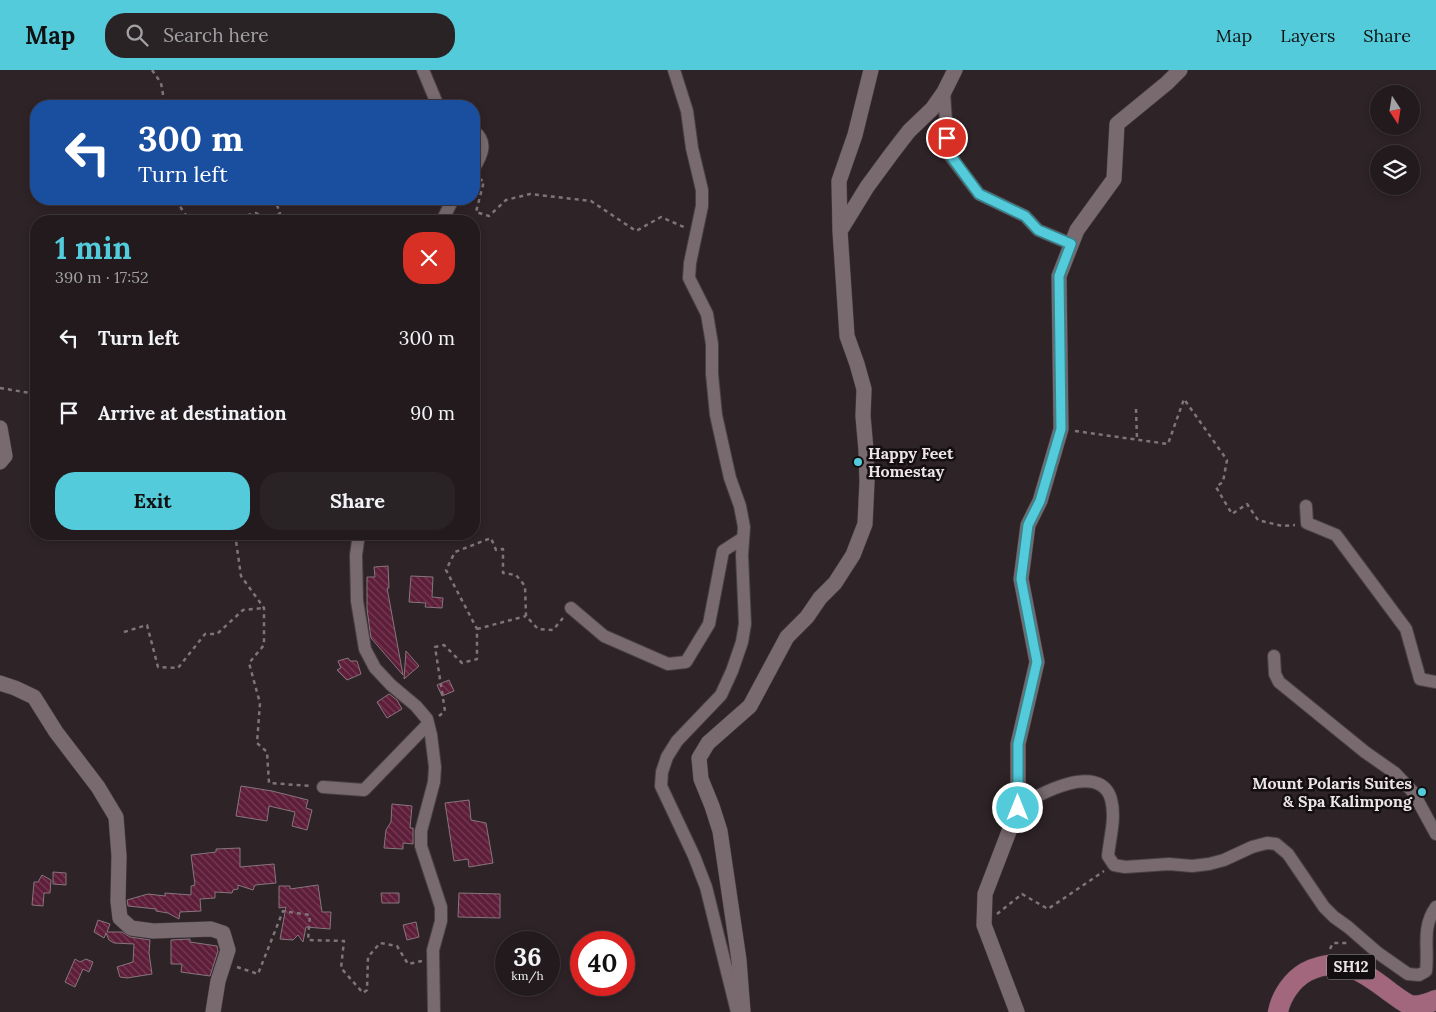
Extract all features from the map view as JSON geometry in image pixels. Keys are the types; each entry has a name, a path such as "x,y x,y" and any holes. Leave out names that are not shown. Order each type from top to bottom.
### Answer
{"main road":[{"name":"SH12","path":"1278,1012 1285,993 1294,982 1302,974 1323,965 1338,964 1351,966 1411,1005 1426,1004 1436,1000"}],"street":[{"path":"423,70 436,100"},
{"path":"743,1012 739,960 720,831 701,779 699,758 708,743 750,706 787,637 807,617 820,598 835,583 853,555 865,524 866,450 863,416 864,389 847,336 840,231 839,180 855,135 870,70"},
{"path":"840,231 867,187 892,153 909,131 932,109 944,92 955,70"},
{"path":"1017,1012 984,925 985,894 1018,808 1018,744 1037,662 1021,579 1028,525 1040,501 1061,429 1059,276 1076,230 1114,179 1117,124 1167,84 1180,70"},
{"path":"674,71 687,112 692,148 702,190 702,206 690,263 689,278 707,314 712,344 712,374 716,415 730,478 740,506 744,527 742,574 745,598 745,624 742,642 732,672 721,695 677,741 667,757 662,772 661,786 694,856 706,887 737,1012"},
{"path":"944,92 948,152 979,194 1025,216 1038,230 1071,244"},
{"path":"480,138 483,144 480,158"},
{"path":"0,428 5,456 0,462"},
{"path":"1306,506 1307,523 1336,535 1406,630 1420,679 1436,682"},
{"path":"571,608 604,636 668,664 686,662 709,624 724,551 743,538"},
{"path":"358,540 356,555 357,601 365,649 375,668 391,685 416,706 427,719 435,767 430,798 421,832 421,846 441,907 441,921 433,950 434,1012"},
{"path":"1274,656 1275,674 1280,682 1365,752 1395,773 1413,792 1436,834"},
{"path":"0,683 34,698 56,732 98,787 116,817 120,918 130,928 153,931 211,929 223,933 228,950 218,981 213,1012"},
{"path":"322,787 364,790 428,724"},
{"path":"1018,808 1030,799 1054,788 1080,782 1095,782 1104,786 1110,797 1114,820 1108,856 1114,865 1125,867 1209,864 1224,860 1252,847 1267,843 1276,844 1288,854 1324,907 1378,953 1408,974 1419,975 1426,971 1425,942 1428,923 1436,907"}],"path":[{"path":"152,70 161,83 164,100"},
{"path":"480,180 484,181 480,196"},
{"path":"478,205 476,212 489,216 506,200 530,194 591,202 636,231 660,218 696,232"},
{"path":"0,388 30,393"},
{"path":"1061,429 1168,444 1184,399 1227,460 1223,482 1216,487 1232,514 1247,504 1258,520 1282,526 1307,523"},
{"path":"1136,409 1137,439"},
{"path":"428,724 445,711 435,647 444,645 462,663 477,658 477,629 446,570 455,552 491,538 496,550 503,549 503,573 516,575 525,586 526,616 538,629 554,630 571,608"},
{"path":"236,540 241,576 264,608 264,645 249,663 260,703 257,743 268,752 269,783 322,787"},
{"path":"124,632 147,625 158,667 178,668 205,634 217,634 243,610 264,608"},
{"path":"477,629 526,616"},
{"path":"984,925 1022,894 1048,909 1114,865"},
{"path":"224,962 258,974 283,911 310,915 308,940 344,941 341,968 363,993 367,990 368,956 380,943 397,946 408,964 433,958"}],"building":[{"path":"388,566 389,588 387,588 403,675 371,638 367,609 367,577 375,577 374,567"},
{"path":"411,576 433,577 432,597 443,598 442,608 425,607 426,603 409,602"},
{"path":"406,651 419,666 404,679"},
{"path":"348,658 350,661 357,661 361,674 347,680 337,670 341,668 338,661"},
{"path":"449,680 454,691 442,696 437,685"},
{"path":"389,694 397,700 402,709 387,718 377,702"},
{"path":"241,786 308,800 306,808 312,810 307,830 292,826 295,812 269,806 267,821 236,816"},
{"path":"469,800 471,820 486,823 493,863 469,867 468,859 454,861 445,803"},
{"path":"392,804 412,806 410,828 413,828 413,844 403,843 403,849 384,848 386,830 391,822"},
{"path":"240,848 240,867 274,864 276,883 255,885 253,890 238,885 238,889 233,890 232,893 215,892 215,898 200,899 201,911 180,912 179,919 168,913 156,911 156,909 128,906 127,900 148,894 165,896 165,893 191,895 191,886 195,885 191,855 216,852 216,849"},
{"path":"53,872 66,873 66,885 53,884"},
{"path":"42,875 51,880 50,893 44,893 43,906 32,905 34,882 38,882"},
{"path":"318,885 322,912 331,912 330,929 306,927 303,942 298,935 293,940 280,939 286,907 279,908 279,886 290,886 290,889"},
{"path":"381,893 399,893 399,903 382,903"},
{"path":"459,893 500,894 500,918 458,917"},
{"path":"98,920 110,924 107,932 122,932 130,937 150,940 149,953 152,974 127,978 120,977 117,967 133,962 134,944 114,943 109,940 106,933 104,938 94,932"},
{"path":"416,922 419,937 407,940 403,925"},
{"path":"190,939 190,942 217,946 218,951 210,976 181,972 182,964 171,964 171,940"},
{"path":"75,959 80,962 86,959 93,962 89,972 83,969 75,987 65,982"}],"place":[{"name":"Happy Feet Homestay","path":"858,462"},
{"name":"Mount Polaris Suites & Spa Kalimpong","path":"1422,792"}],"route":[{"path":"947,138 948,152 979,194 1025,216 1038,230 1071,244 1059,276 1061,429 1040,501 1028,525 1021,579 1037,662 1018,744 1018,808"}]}
